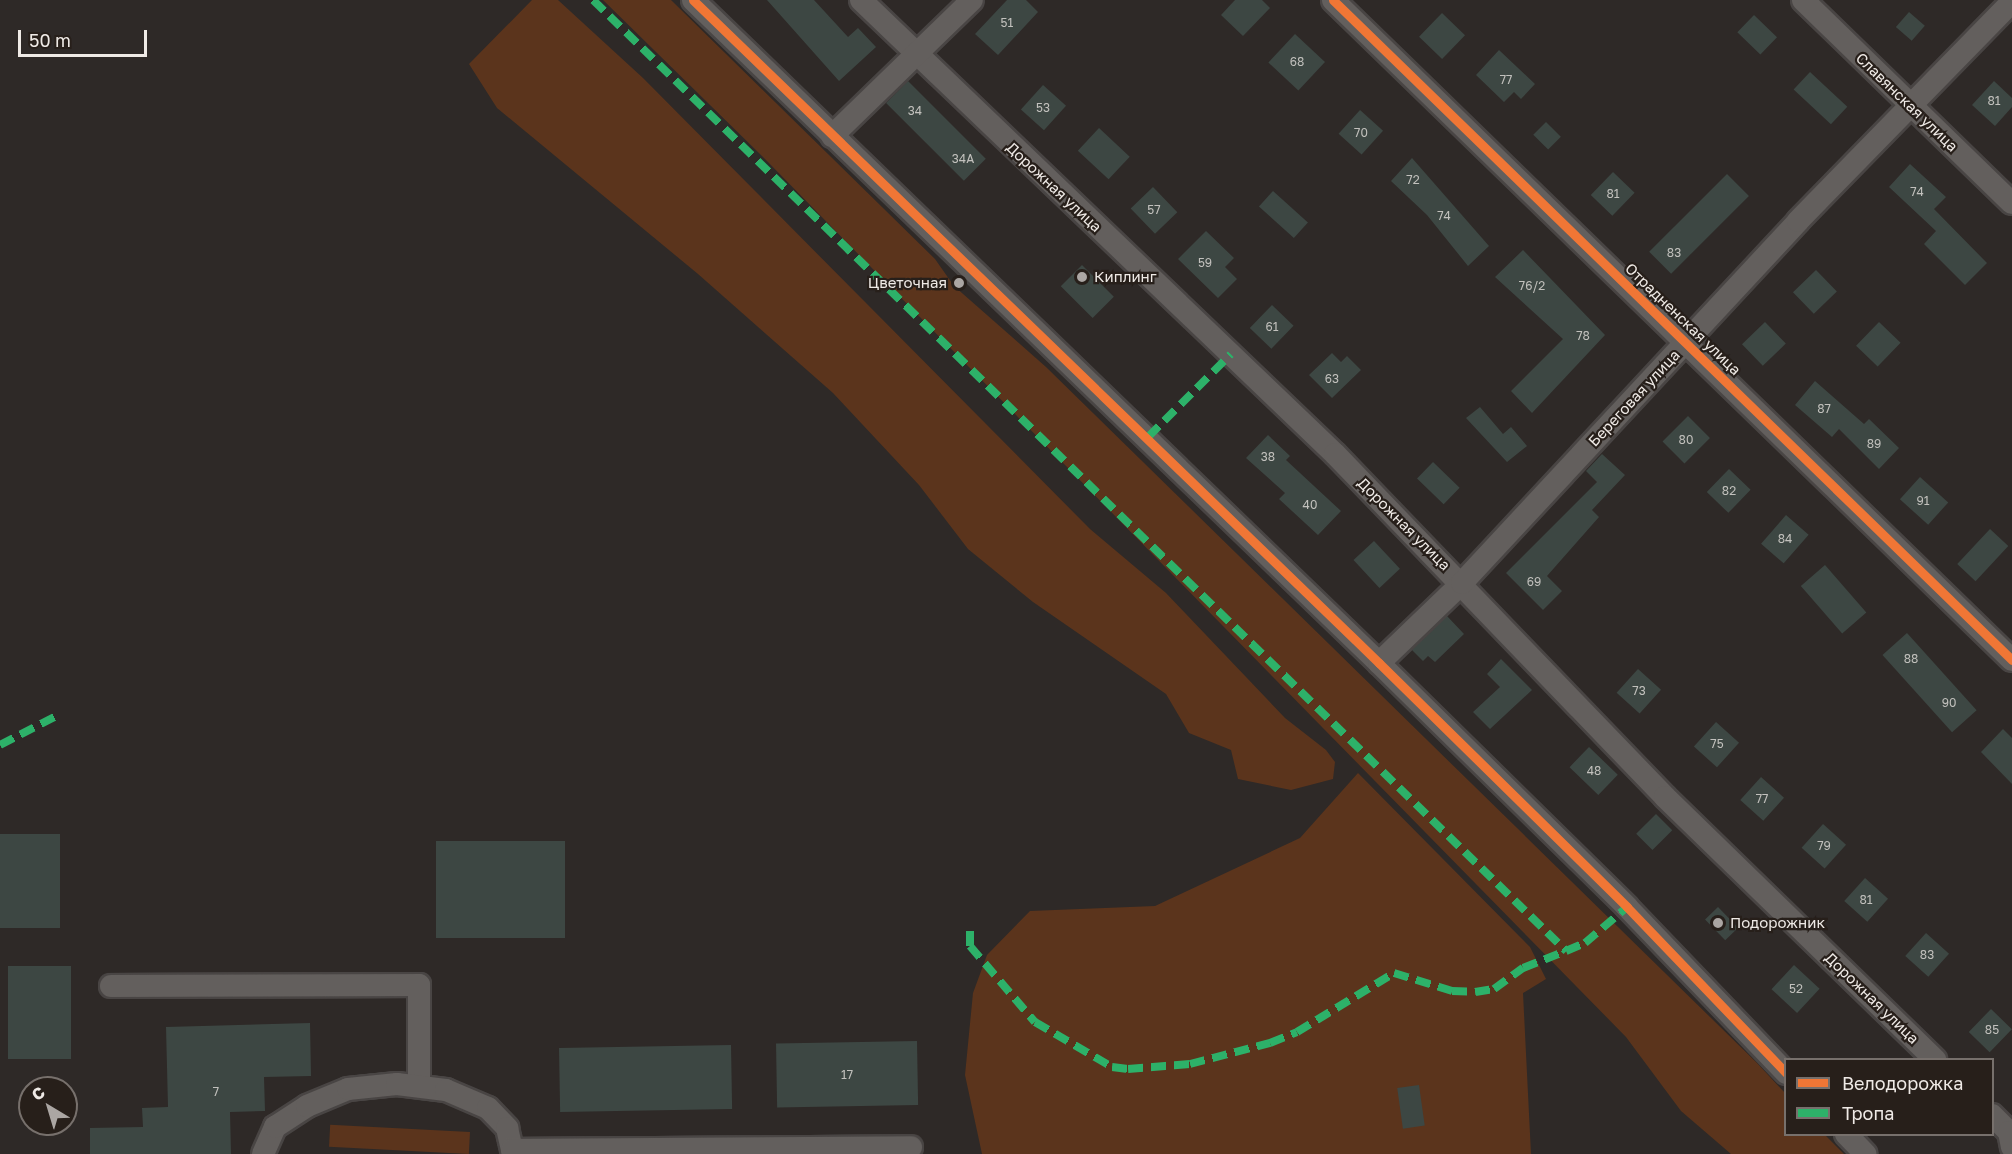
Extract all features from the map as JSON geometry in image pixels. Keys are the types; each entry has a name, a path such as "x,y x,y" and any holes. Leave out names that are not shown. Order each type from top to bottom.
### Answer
{"street":[{"path":"693,0 1380,663 1627,907 1784,1072"},
{"name":"Дорожная улица","path":"861,0 916,57 1335,453 1665,797 1934,1058"},
{"path":"832,136 916,57 972,0"},
{"name":"Отрадненская улица","path":"1333,0 2012,660"},
{"name":"Славянская улица","path":"1803,0 2012,203"},
{"name":"Береговая улица","path":"1380,663 1462,583 1685,342 2012,2"},
{"path":"111,986 419,985 419,1085"},
{"path":"262,1154 275,1127 307,1106 368,1085 419,1085 446,1090 488,1108 507,1128 513,1150 911,1147"},
{"path":"1994,1117 2009,1132 2012,1147"},
{"path":"1848,1136 1865,1154"}],"shaded area":[{"path":"532,0 558,0 643,78 1090,529 1166,593 1285,718 1326,750 1335,762 1333,779 1291,790 1238,779 1231,750 1189,733 1166,694 1033,602 968,549 919,485 833,393 698,274 497,108 469,64"},
{"path":"603,0 671,0 935,259 954,286 1046,367 1757,1063 1784,1092 1784,1136 1826,1136 1844,1154 1731,1154 1681,1111 1626,1037 765,159"},
{"path":"1358,773 1530,947 1546,979 1523,993 1531,1154 982,1154 965,1075 973,993 987,955 1030,911 1155,906 1300,838"},
{"path":"330,1125 470,1132 469,1154 329,1147"}],"building":[{"path":"767,0 814,0 848,37 858,28 876,47 839,81"},
{"path":"1007,0 1026,0 1038,12 998,55 975,34"},
{"path":"1235,0 1262,0 1270,8 1243,36 1221,15"},
{"path":"1909,12 1925,26 1912,41 1896,27"},
{"path":"1442,13 1465,35 1442,59 1419,37"},
{"path":"1754,15 1777,37 1760,54 1737,32"},
{"path":"1295,34 1325,62 1298,90 1268,63"},
{"path":"1499,50 1535,84 1521,99 1514,92 1504,102 1476,75"},
{"path":"1810,72 1847,107 1831,124 1794,90"},
{"path":"908,81 986,159 964,181 886,103"},
{"path":"1994,81 2012,98 2012,107 1995,126 1972,105"},
{"path":"1043,85 1066,106 1044,130 1021,110"},
{"path":"1360,110 1383,131 1362,155 1339,134"},
{"path":"1546,122 1561,137 1548,150 1533,135"},
{"path":"1099,128 1130,157 1109,179 1078,151"},
{"path":"1412,158 1489,246 1468,266 1427,215 1391,181"},
{"path":"1910,164 1946,197 1934,209 1987,263 1965,285 1924,244 1936,231 1889,187"},
{"path":"1613,172 1635,193 1612,216 1591,195"},
{"path":"1727,174 1749,196 1671,274 1649,252"},
{"path":"1153,187 1177,212 1155,234 1131,209"},
{"path":"1273,191 1308,222 1294,238 1259,207"},
{"path":"1206,231 1234,258 1225,267 1237,279 1218,298 1178,259"},
{"path":"1523,250 1605,335 1532,413 1511,391 1563,339 1495,277"},
{"path":"1082,265 1114,297 1093,318 1061,286"},
{"path":"1816,270 1837,292 1814,314 1793,292"},
{"path":"1272,305 1294,326 1271,349 1250,328"},
{"path":"1765,322 1786,344 1763,366 1742,344"},
{"path":"1879,322 1901,343 1878,367 1856,346"},
{"path":"1332,353 1341,362 1347,356 1361,370 1332,398 1309,375"},
{"path":"1815,381 1864,424 1869,419 1899,448 1879,469 1839,429 1832,437 1795,405"},
{"path":"1480,407 1503,434 1511,427 1527,446 1507,462 1466,418"},
{"path":"1688,416 1710,438 1684,463 1663,441"},
{"path":"1268,435 1290,456 1286,460 1341,511 1318,535 1279,499 1285,493 1246,458"},
{"path":"1602,454 1625,475 1592,510 1599,517 1547,576 1562,591 1543,610 1506,573 1597,482 1586,471"},
{"path":"1433,462 1460,488 1444,504 1417,479"},
{"path":"1729,469 1751,490 1728,513 1707,492"},
{"path":"1920,477 1948,502 1928,525 1900,499"},
{"path":"1786,515 1809,535 1784,563 1761,544"},
{"path":"1990,529 2008,546 1976,581 1957,564"},
{"path":"1374,541 1400,569 1379,588 1354,560"},
{"path":"1825,565 1866,613 1842,634 1801,586"},
{"path":"1447,616 1464,634 1435,662 1428,656 1423,661 1412,650"},
{"path":"1907,633 1977,710 1952,732 1882,655"},
{"path":"1501,659 1532,690 1490,729 1473,712 1500,687 1487,674"},
{"path":"1638,669 1661,690 1640,714 1617,693"},
{"path":"1716,722 1739,743 1717,767 1694,747"},
{"path":"2003,729 2012,738 2012,784 1981,752"},
{"path":"1589,747 1618,775 1598,795 1570,767"},
{"path":"1761,777 1784,798 1763,821 1740,800"},
{"path":"1656,814 1672,830 1652,850 1636,834"},
{"path":"1823,824 1846,845 1825,869 1802,848"},
{"path":"0,834 60,834 60,928 0,928"},
{"path":"436,841 565,841 565,938 436,938"},
{"path":"1865,878 1888,899 1867,922 1844,901"},
{"path":"1718,907 1738,928 1725,940 1705,920"},
{"path":"1926,933 1949,954 1928,977 1905,956"},
{"path":"1794,965 1820,989 1797,1013 1771,989"},
{"path":"8,966 71,966 71,1059 8,1059"},
{"path":"1991,1009 2012,1029 1990,1052 1969,1032"},
{"path":"310,1023 311,1076 264,1077 265,1111 230,1112 231,1154 90,1154 90,1128 143,1127 142,1108 168,1107 166,1027"},
{"path":"917,1041 918,1105 777,1107 776,1043"},
{"path":"731,1045 732,1109 560,1112 559,1048"},
{"path":"1419,1085 1425,1126 1403,1129 1397,1088"}],"marked path":[{"path":"593,0 1566,951 1585,943 1627,907"},
{"path":"1148,437 1231,354"},
{"path":"0,745 58,715"},
{"path":"970,931 970,946 1035,1022 1112,1067 1128,1069 1190,1064 1270,1043 1297,1032 1394,973 1452,991 1475,992 1494,989 1523,968 1566,951"}],"cycle path":[{"path":"693,0 1379,663 1627,907 1784,1071"},
{"path":"1333,0 2012,660"}],"place":[{"name":"Киплинг","path":"1082,277"},
{"name":"Цветочная","path":"959,283"},
{"name":"Подорожник","path":"1718,923"}]}
